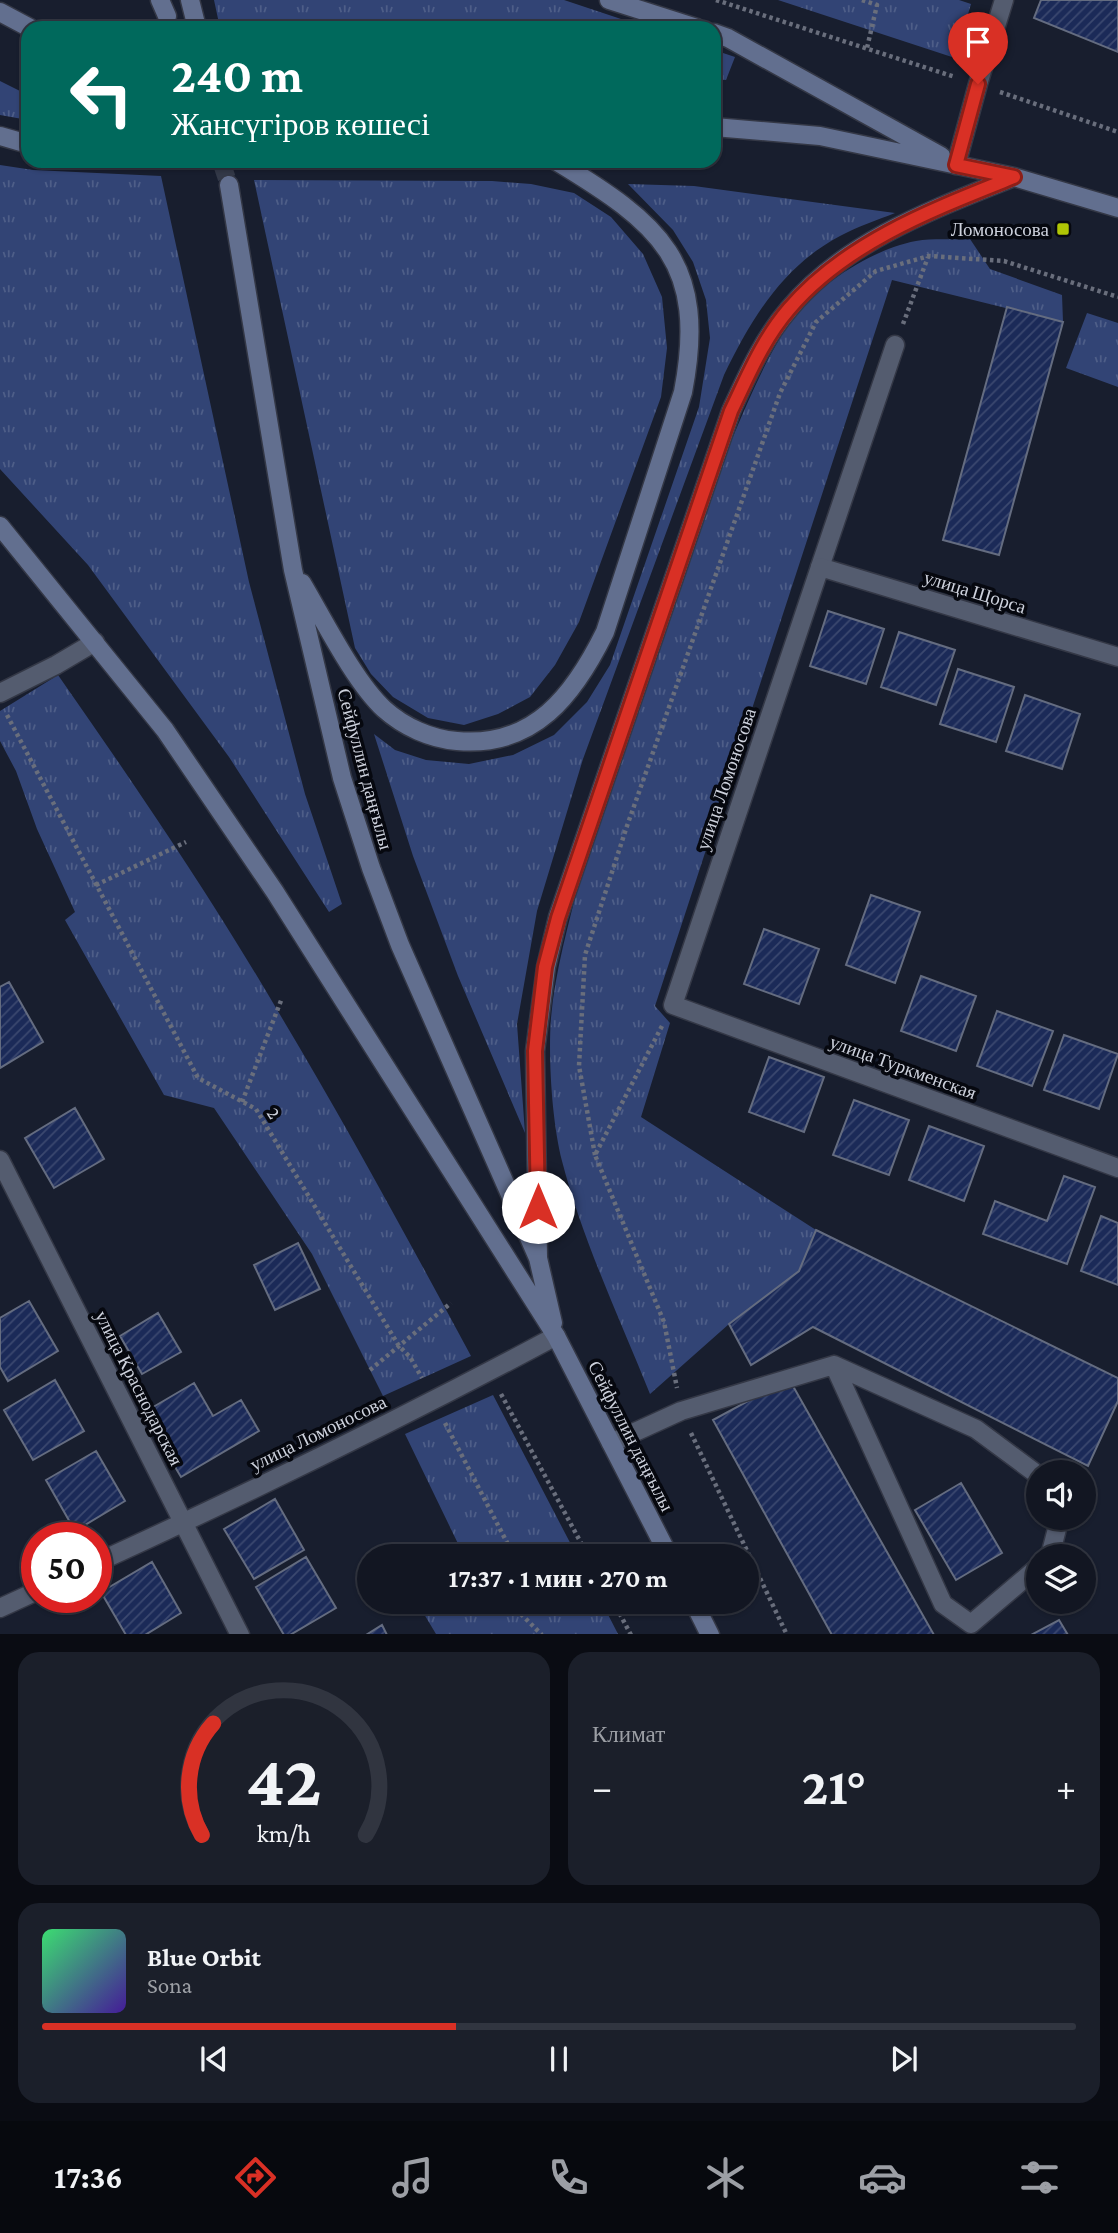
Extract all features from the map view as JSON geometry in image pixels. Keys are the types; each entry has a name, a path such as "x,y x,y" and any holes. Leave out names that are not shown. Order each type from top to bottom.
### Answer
{"main road":[{"path":"190,0 195,21"},
{"path":"609,0 675,21"},
{"path":"0,12 21,23"},
{"path":"721,36 956,165"},
{"path":"721,128 820,136 1014,177 1118,208"},
{"path":"0,136 21,142"},
{"path":"293,570 365,687 385,709 414,729 443,740 499,740 524,730 549,714 589,663 605,632 683,392 691,325 686,289 674,260 655,234 611,194 568,168"},
{"path":"538,1258 535,1051 545,967 558,918 731,411 757,356 789,309 827,271 867,244 928,213 1014,177"},
{"name":"Сейфуллин даңғылы","path":"229,185 293,570 342,778 371,868 400,945 538,1258 556,1336"},
{"name":"Сейфуллин даңғылы","path":"0,526 165,730 275,892 556,1336 663,1544"},
{"path":"700,1614 710,1634"}],"street":[{"path":"956,165 1004,0"},
{"name":"улица Ломоносова","path":"673,1005 895,345"},
{"name":"улица Щорса","path":"820,566 1118,657"},
{"path":"0,693 95,642"},
{"name":"улица Туркменская","path":"673,1005 1118,1168"},
{"name":"улица Краснодарская","path":"0,1160 240,1634"},
{"name":"улица Ломоносова","path":"112,1556 433,1400 556,1336"},
{"path":"834,1364 943,1604 971,1624 1026,1577"},
{"path":"611,1443 681,1412 834,1364 976,1429 1026,1466"},
{"path":"0,1608 21,1598"}],"path":[{"path":"716,0 1118,132"},
{"path":"862,0 877,5 867,48"},
{"path":"787,1634 681,1412 664,1322 595,1155 579,1066 585,955 632,813 780,393 816,322 876,271 929,256 1004,261 1118,297"},
{"path":"895,345 929,256"},
{"name":"2","path":"6,714 198,1078 256,1109 399,1346 410,1357 508,1544"},
{"path":"96,885 186,842"},
{"path":"242,1102 282,998"},
{"path":"595,1155 673,1005"},
{"path":"370,1370 451,1303"},
{"path":"489,1372 582,1544"},
{"path":"521,1614 542,1634"},
{"path":"620,1614 631,1634"}],"green space":[{"path":"214,0 564,0 627,21 218,21"},
{"path":"778,0 959,0 971,4 955,58"},
{"path":"721,52 735,57 726,80 721,80"},
{"path":"0,81 21,92 21,119 0,115"},
{"path":"0,165 33,170 161,176 249,582 305,794 342,904 329,912 229,757 88,565 0,469"},
{"path":"254,180 492,181 531,184 574,193 611,217 643,254 662,297 667,348 661,397 579,622 555,665 530,697 498,714 464,725 428,718 393,697 371,674 355,648"},
{"path":"628,184 694,186 895,213 840,236 820,248 785,278 758,314 724,375 583,759 537,911 517,1024 525,1133 458,976 413,856 374,734 395,750 426,760 469,764 513,755 554,735 587,702 610,665 699,407 710,338 706,300 693,262 673,230"},
{"path":"970,239 990,269 1062,295 1063,322 892,280 655,1006 670,1023 641,1117 816,1230 799,1271 729,1324 650,1394 580,1220 562,1161 553,1109 550,1034 553,1000 580,878 732,439 763,368 786,328 797,313 826,285 861,262 916,241"},
{"path":"1087,313 1118,323 1118,387 1066,368"},
{"path":"58,675 227,927 353,1140 471,1356 383,1396 312,1254 214,1108 164,1095 65,920 75,912 37,829 16,771 0,741 0,711"},
{"path":"493,1395 571,1544 458,1544 405,1434"},
{"path":"424,1614 608,1614 618,1634 436,1634"}],"building":[{"path":"1041,0 1118,0 1118,52 1034,18"},
{"path":"1007,307 1063,322 999,555 943,540"},
{"path":"828,611 884,629 866,684 810,666"},
{"path":"899,632 955,650 936,705 881,687"},
{"path":"958,669 1014,687 996,742 940,724"},
{"path":"1025,695 1080,714 1062,769 1006,751"},
{"path":"871,895 920,912 895,983 846,965"},
{"path":"764,929 819,949 799,1004 744,984"},
{"path":"921,976 976,996 956,1051 901,1031"},
{"path":"9,982 43,1042 0,1068 0,987"},
{"path":"997,1011 1053,1031 1032,1086 977,1066"},
{"path":"1064,1035 1118,1054 1099,1109 1044,1090"},
{"path":"769,1057 824,1077 804,1132 749,1112"},
{"path":"854,1100 909,1120 889,1175 833,1155"},
{"path":"75,1108 104,1159 54,1188 25,1138"},
{"path":"929,1126 984,1146 964,1201 909,1180"},
{"path":"1064,1176 1095,1187 1067,1264 983,1234 995,1201 1047,1221"},
{"path":"1101,1216 1118,1223 1118,1285 1081,1271"},
{"path":"816,1230 1118,1378 1118,1401 1091,1460 1076,1460 813,1327 751,1365 729,1324 799,1271"},
{"path":"298,1243 320,1289 275,1310 254,1265"},
{"path":"29,1301 58,1351 8,1381 0,1367 0,1318"},
{"path":"158,1313 181,1352 142,1374 120,1336"},
{"path":"789,1379 933,1634 831,1634 713,1420"},
{"path":"55,1380 84,1431 33,1460 4,1410"},
{"path":"194,1383 213,1416 241,1400 259,1431 181,1477 143,1413"},
{"path":"96,1451 125,1501 90,1522 70,1522 46,1480"},
{"path":"961,1483 1002,1553 956,1580 915,1510"},
{"path":"275,1499 304,1550 254,1579 224,1529"},
{"path":"306,1557 336,1608 292,1634 283,1634 256,1587"},
{"path":"152,1562 181,1613 147,1634 125,1634 112,1611 112,1586"},
{"path":"1059,1620 1067,1634 1033,1634"},
{"path":"382,1625 386,1634 368,1634"}],"tunnel":[{"path":"223,168 229,185"}],"place":[{"name":"Ломоносова","path":"1063,229"}],"route":[{"path":"538,1207 535,1051 545,967 558,918 731,411 757,356 789,309 827,271 867,244 940,207 1014,177 956,165 978,84"}]}
